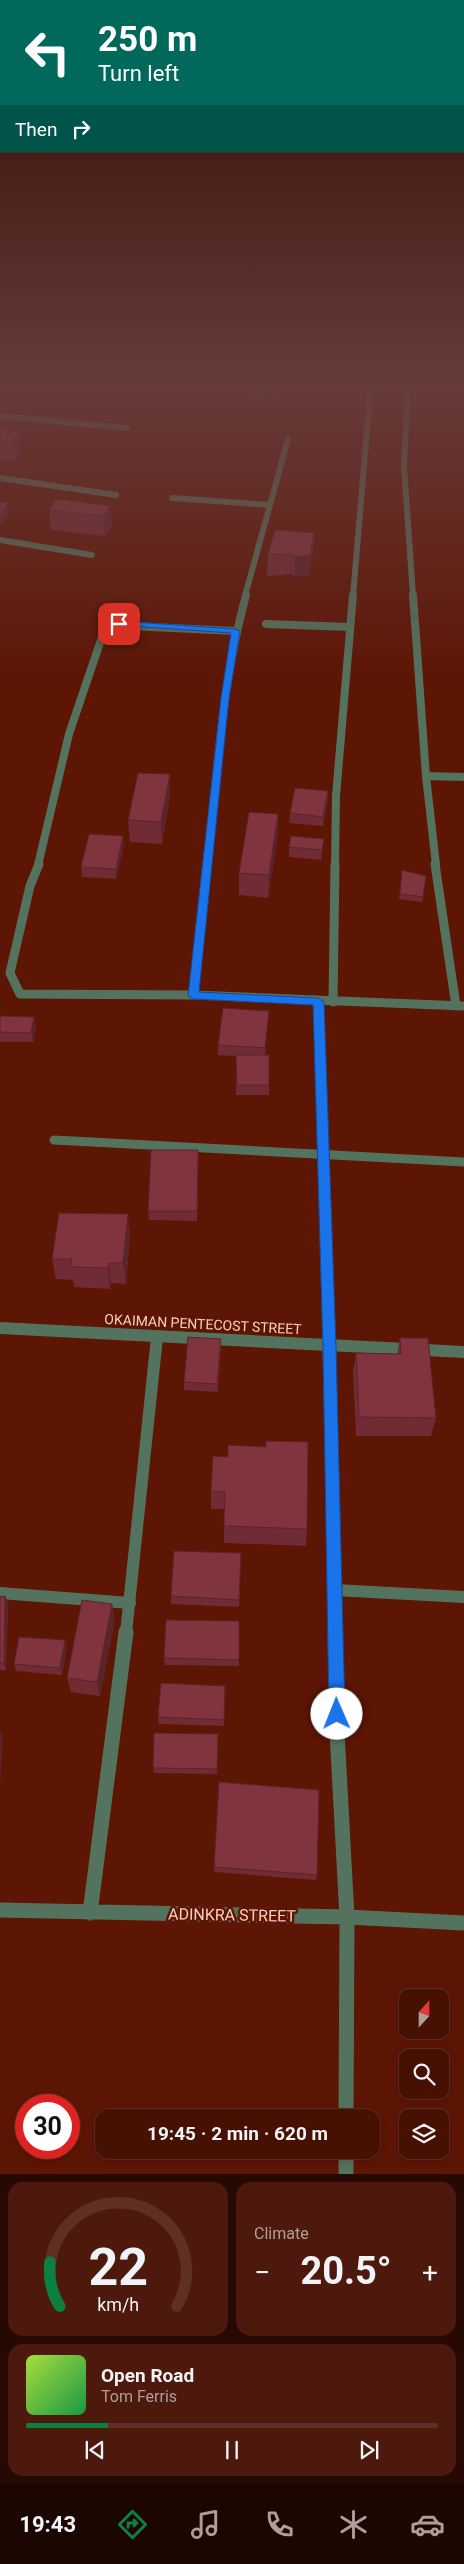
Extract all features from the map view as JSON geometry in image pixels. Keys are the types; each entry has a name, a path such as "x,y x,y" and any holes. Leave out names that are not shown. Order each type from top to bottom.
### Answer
{"street":[{"path":"44,484 116,495"},
{"path":"193,996 225,698 236,631 276,484"},
{"path":"333,1002 336,796 362,484"},
{"path":"236,631 119,624 110,625 104,631 69,734 53,795 40,861 30,886 3,976 20,994 193,996 460,1006 438,886 426,776 405,484"},
{"path":"172,498 270,505"},
{"path":"0,540 92,556"},
{"path":"266,624 350,627"},
{"path":"426,776 464,777"},
{"path":"318,1002 329,1346 337,1732 347,1917 346,2109"},
{"path":"54,1140 322,1156 464,1162"},
{"name":"OKAIMAN PENTECOST STREET","path":"0,1328 464,1352"},
{"path":"90,1913 116,1730 158,1337"},
{"path":"335,1590 464,1597"},
{"path":"0,1593 130,1603"},
{"name":"ADINKRA STREET","path":"0,1910 347,1917 464,1923"},
{"path":"346,2159 346,2174"}],"building":[{"path":"57,499 111,506 104,516 49,510"},
{"path":"0,502 8,503 0,515"},
{"path":"275,530 314,533 310,555 295,557 292,554 268,555"},
{"path":"138,773 170,774 161,822 128,820"},
{"path":"295,788 328,791 323,817 290,813"},
{"path":"249,812 278,814 269,875 239,873"},
{"path":"89,834 123,836 116,869 81,867"},
{"path":"291,836 324,839 322,850 289,847"},
{"path":"402,870 426,876 423,897 400,894"},
{"path":"223,1008 269,1011 265,1048 218,1045"},
{"path":"0,1016 34,1017 31,1033 0,1032"},
{"path":"236,1055 269,1055 269,1085 237,1085"},
{"path":"151,1150 198,1150 197,1211 148,1211"},
{"path":"59,1213 128,1214 123,1263 109,1263 108,1268 71,1267 72,1259 52,1259"},
{"path":"188,1337 221,1339 217,1384 184,1382"},
{"path":"400,1338 428,1338 436,1418 359,1417 356,1353 401,1354"},
{"path":"266,1441 308,1442 307,1529 224,1526 225,1492 211,1491 213,1456 228,1457 228,1445 266,1447"},
{"path":"174,1551 241,1553 239,1600 171,1596"},
{"path":"5,1596 4,1663 0,1663 0,1597"},
{"path":"82,1600 112,1604 97,1682 67,1678"},
{"path":"166,1620 239,1621 239,1660 164,1658"},
{"path":"19,1637 65,1640 60,1668 14,1664"},
{"path":"161,1683 225,1686 224,1720 158,1717"},
{"path":"154,1733 218,1734 217,1769 153,1768"},
{"path":"219,1782 319,1790 317,1875 214,1867"}],"route":[{"path":"119,624 236,631 225,698 193,996 318,1002 329,1346 337,1714"}]}
